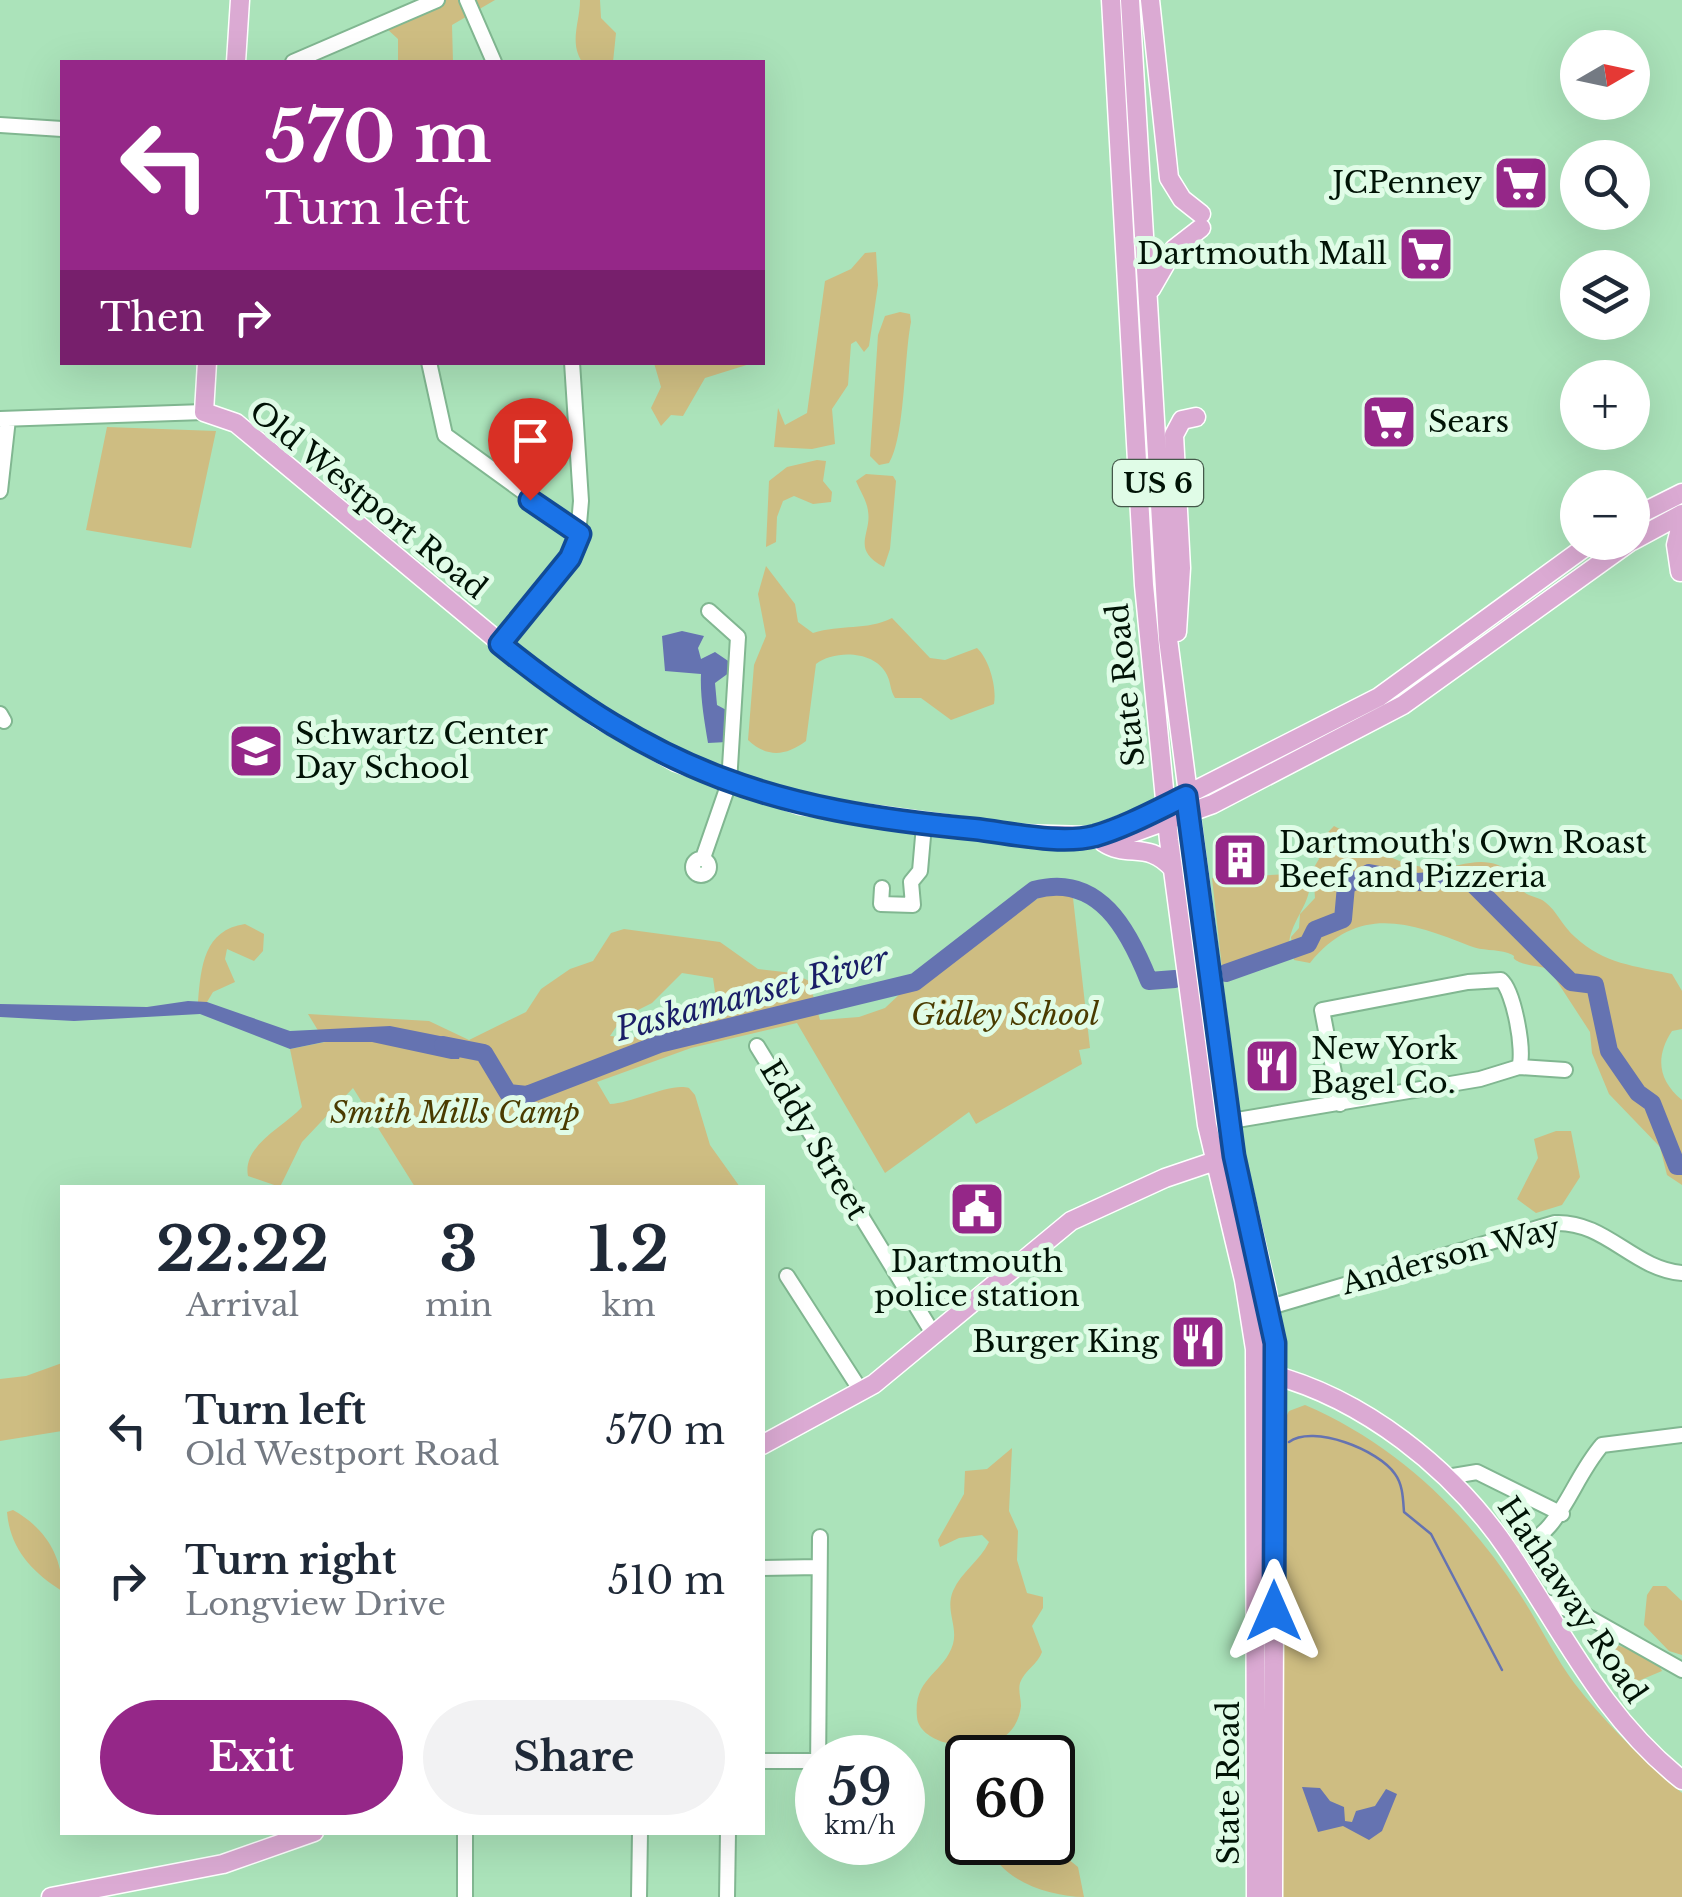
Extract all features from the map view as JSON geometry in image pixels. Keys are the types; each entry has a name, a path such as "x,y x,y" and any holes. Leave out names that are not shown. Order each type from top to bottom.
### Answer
{"main road":[{"path":"236,60 240,0"},
{"name":"State Road","path":"1111,0 1144,585 1167,814 1213,1160 1246,1290 1256,1370 1265,1766 1272,1897"},
{"name":"State Road","path":"1130,0 1173,672 1187,805 1234,1156 1270,1307 1275,1375 1265,1766 1256,1897"},
{"path":"1148,294 1168,256 1201,221 1169,178 1154,4"},
{"path":"1141,157 1156,53"},
{"name":"Old Westport Road","path":"207,365 204,412 236,423 500,644 598,718 676,762 800,806 924,824 1094,836 1187,805"},
{"path":"1173,672 1181,578 1174,435 1182,420 1196,417"},
{"path":"1650,509 1682,492"},
{"path":"1650,533 1682,518"},
{"path":"1680,572 1676,545 1682,518"},
{"path":"1187,805 1379,697 1567,560"},
{"path":"1187,805 1388,714 1606,560"},
{"path":"1094,836 1111,848 1153,851 1174,870"},
{"path":"765,1443 862,1391 934,1336 1040,1242 1071,1221 1213,1160 1234,1156"},
{"name":"Hathaway Road","path":"1256,1370 1275,1375 1366,1418 1447,1477 1510,1554 1603,1700 1682,1780"},
{"path":"51,1897 223,1864 305,1835"}],"street":[{"path":"298,60 437,0"},
{"path":"466,0 493,60"},
{"path":"0,125 60,129"},
{"path":"430,365 445,436 580,534"},
{"path":"500,644 570,558 580,534 572,365"},
{"path":"0,491 4,419 204,412"},
{"path":"703,858 729,783 738,637 709,612"},
{"path":"882,888 881,904 913,905 912,882 920,871 924,824"},
{"path":"1208,1126 1340,1104 1511,1073 1519,1067 1522,1057 1512,995 1504,982 1468,982 1322,1010 1340,1104"},
{"name":"Eddy Street","path":"757,1046 934,1336"},
{"path":"1519,1067 1566,1070"},
{"name":"Anderson Way","path":"1270,1307 1556,1222 1589,1228 1646,1263 1682,1272"},
{"path":"787,1276 862,1391"},
{"path":"1510,1554 1535,1541 1562,1514 1602,1445 1682,1435"},
{"path":"1447,1477 1477,1472 1562,1514"},
{"path":"817,1735 820,1537"},
{"path":"765,1568 818,1567"},
{"path":"1538,1598 1588,1617 1682,1670"},
{"path":"765,1761 795,1761"},
{"path":"465,1835 465,1897"},
{"path":"639,1897 640,1835"},
{"path":"727,1897 728,1835"}],"green space":[{"path":"429,0 495,0 452,25 453,60 398,60 398,39 386,28"},
{"path":"580,0 600,0 601,18 616,33 613,60 581,60 576,39"},
{"path":"876,252 878,285 869,346 864,352 856,341 851,344 848,385 832,409 835,444 812,449 774,447 778,408 785,425 807,413 825,281 851,269 865,253"},
{"path":"910,314 911,322 901,416 889,463 879,465 870,456 878,335 885,316"},
{"path":"655,365 747,365 705,378 683,416 671,415 661,426 651,408 661,387"},
{"path":"107,427 216,431 191,548 86,530"},
{"path":"826,461 823,481 832,492 831,502 813,504 794,496 783,501 777,517 776,542 766,547 769,481 787,467"},
{"path":"866,474 893,476 896,481 890,549 884,567 865,547 868,511 856,481"},
{"path":"766,566 795,604 798,622 813,633 873,625 892,618 930,658 945,660 977,648 991,674 994,704 951,720 921,698 895,698 887,675 873,661 854,655 833,656 816,664 806,741 777,753 755,746 748,740 754,665 766,636 758,594"},
{"path":"1334,826 1408,864 1437,868 1475,862 1498,865 1507,870 1524,892 1543,900 1571,933 1597,953 1620,963 1672,974 1682,991 1682,1029 1672,1031 1661,1059 1668,1084 1682,1100 1682,1185 1667,1175 1660,1147 1609,1094 1592,1053 1590,1032 1549,969 1426,930 1385,923 1347,932 1328,944 1310,963 1294,960 1291,937 1299,928 1300,914 1315,898 1313,869 1319,859 1313,848"},
{"path":"1309,873 1309,894 1292,930 1289,950 1281,948 1222,968 1212,878"},
{"path":"1051,890 1073,898 1090,1048 1079,1050 1082,1064 976,1124 969,1112 885,1173 797,1023 691,1048 597,1082 610,1104 672,1088 689,1088 695,1095 710,1145 739,1185 414,1185 353,1088 302,1142 281,1185 248,1176 251,1155 258,1146 302,1107 290,1049 325,1042 308,1014 429,1021 469,1040 526,1012 541,989 570,969 593,961 611,933 624,929 720,942 758,969 793,973 809,981 820,1020 859,1017 885,1008 919,976","holes":["682,973 713,978 718,1013 714,1019 631,1038 610,1036 622,1018 652,1003"]},
{"path":"245,924 264,934 263,951 254,961 227,949 225,959 235,982 213,992 207,1002 198,1002 203,963 213,942 231,928"},
{"path":"1556,1131 1571,1131 1580,1177 1562,1205 1536,1213 1517,1199 1538,1158 1534,1139"},
{"path":"60,1364 60,1431 0,1441 0,1379 26,1376"},
{"path":"1305,1405 1369,1439 1452,1508 1498,1563 1587,1699 1626,1742 1682,1793 1682,1897 1279,1897 1281,1427 1289,1411"},
{"path":"1012,1448 1009,1511 1018,1531 1017,1560 1027,1593 1043,1597 1043,1608 1032,1626 1042,1652 1020,1683 1018,1720 1006,1735 945,1735 945,1742 923,1730 918,1722 917,1704 924,1684 953,1644 953,1591 989,1542 982,1535 959,1538 940,1547 938,1540 964,1494 965,1471 987,1469"},
{"path":"13,1510 24,1517 50,1544 59,1566 60,1590 24,1558 13,1537 7,1512"},
{"path":"1653,1586 1666,1586 1682,1601 1682,1655 1669,1651 1644,1625 1647,1595"},
{"path":"1590,1635 1655,1659 1662,1671 1631,1684"},
{"path":"1075,1865 1084,1897 1041,1890 1002,1867"}],"water":[{"path":"682,631 704,636 698,648 701,659 715,652 737,667 715,683 717,705 730,712 727,742 708,743 701,674 665,671 662,636"},
{"path":"207,1002 290,1031 390,1026 465,1041 459,1059 451,1059 372,1042 324,1042 290,1049 200,1014 74,1021 0,1017 0,1004 147,1007"},
{"path":"1302,1787 1320,1788 1330,1801 1344,1807 1345,1821 1352,1822 1356,1811 1375,1806 1386,1789 1397,1794 1382,1831 1369,1840 1343,1826 1318,1832"}],"waterway":[{"name":"Paskamanset River","path":"1226,973 1308,944 1315,930 1343,919 1346,886 1369,873 1418,882 1467,878 1571,982 1595,985 1609,1051 1638,1093 1652,1103 1677,1166 1682,1166"},
{"name":"Paskamanset River","path":"443,1045 484,1053 508,1093 527,1095 659,1044 915,982 1034,890 1057,887 1077,890 1108,910 1132,943 1149,981 1175,979"},
{"path":"1289,1442 1300,1437 1329,1438 1361,1449 1387,1465 1400,1483 1404,1512 1431,1534 1502,1670"}],"place":[{"name":"JCPenney","path":"1521,183"},
{"name":"Dartmouth Mall","path":"1426,254"},
{"name":"Sears","path":"1389,422"},
{"name":"Schwartz Center Day School","path":"256,751"},
{"name":"Dartmouth's Own Roast Beef and Pizzeria","path":"1240,860"},
{"name":"New York Bagel Co.","path":"1272,1066"},
{"name":"Dartmouth police station","path":"977,1209"},
{"name":"Burger King","path":"1198,1342"}],"route":[{"path":"530,500 580,534 570,558 500,644 598,718 676,762 800,806 914,824 1040,836 1094,836 1186,796 1234,1156 1264,1277 1275,1343 1274,1611"}],"park label":[{"name":"Gidley School","path":"1005,1015"},
{"name":"Smith Mills Camp","path":"455,1113"}]}
